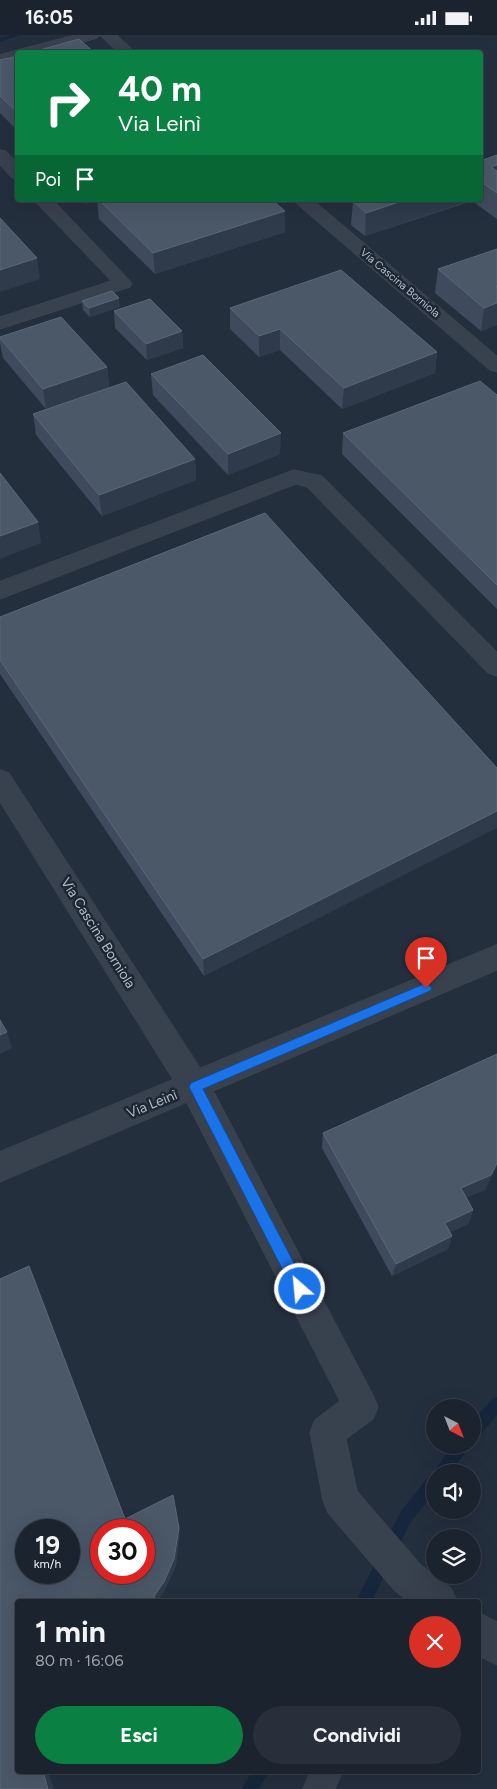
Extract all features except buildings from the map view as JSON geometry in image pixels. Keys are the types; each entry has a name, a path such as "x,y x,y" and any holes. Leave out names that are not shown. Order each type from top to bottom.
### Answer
{"street":[{"path":"38,50 92,35"},
{"path":"108,35 126,50"},
{"path":"0,60 15,56"},
{"path":"0,155 15,170"},
{"path":"0,323 123,283 45,202"},
{"name":"Via Cascina Borniola","path":"304,202 497,366"},
{"path":"0,591 294,477 314,481 497,667"},
{"name":"Via Cascina Borniola","path":"0,780 195,1087 361,1407 327,1432 341,1500 371,1536 407,1590"},
{"name":"Via Leinì","path":"0,1167 195,1087 497,957"},
{"path":"407,1590 432,1599"},
{"path":"481,1634 497,1646"}],"lane":[{"path":"318,1789 326,1774"}],"waterway":[{"path":"0,40 18,35"},
{"path":"481,1423 497,1404"},
{"path":"448,1464 456,1454"},
{"path":"365,1599 406,1516 426,1491"},
{"path":"250,1789 259,1774"}],"route":[{"path":"300,1289 195,1087 426,988"}]}
